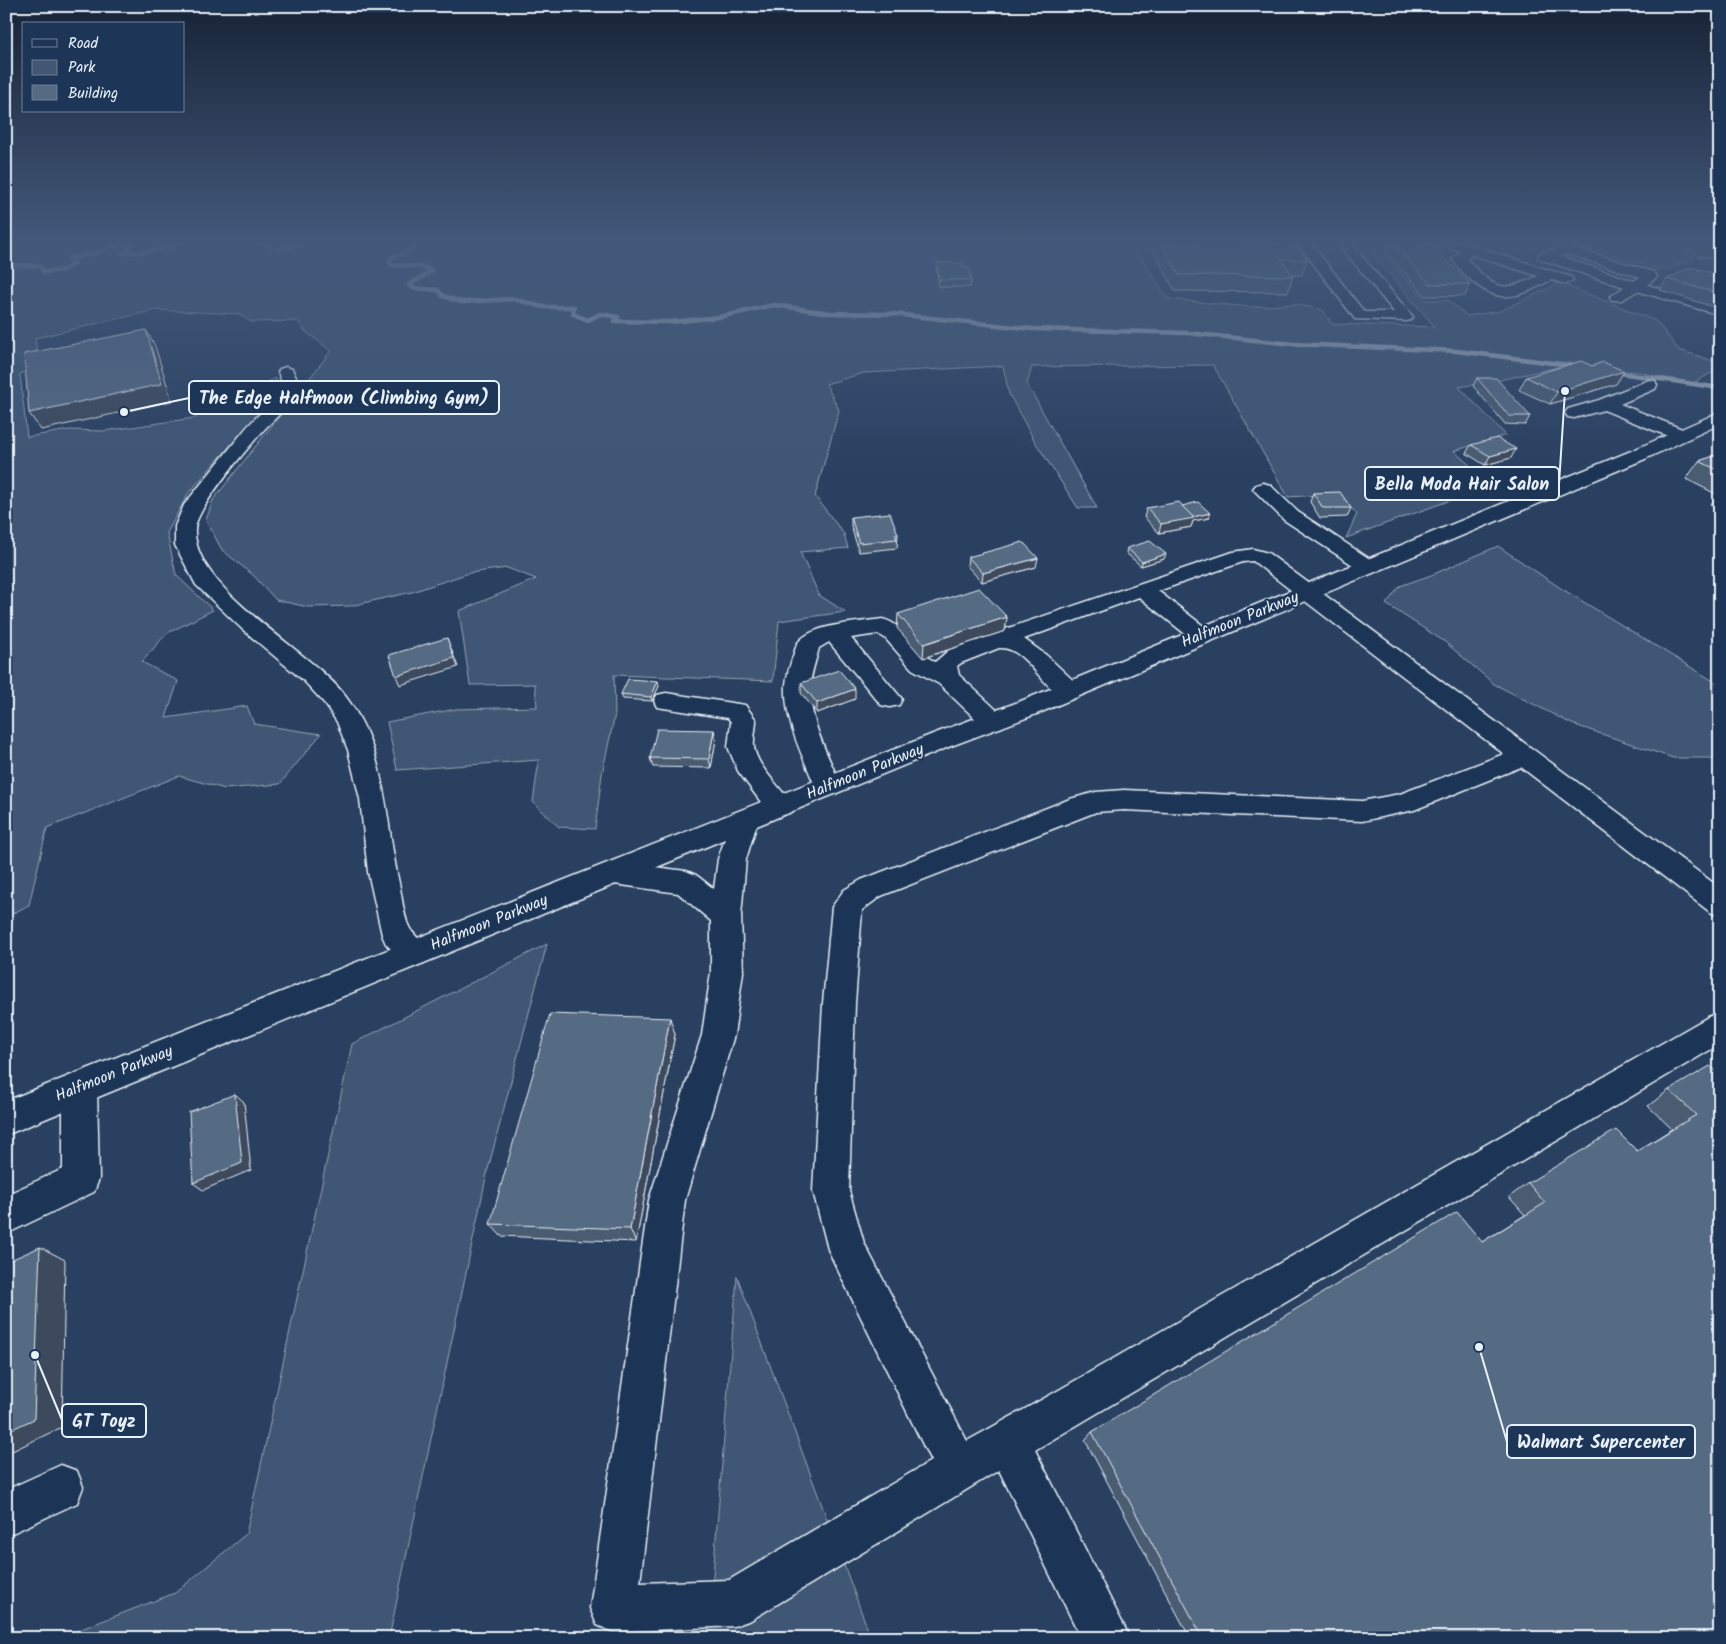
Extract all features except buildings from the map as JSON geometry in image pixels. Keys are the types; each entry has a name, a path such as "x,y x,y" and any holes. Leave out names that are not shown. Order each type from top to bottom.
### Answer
{"main road":[{"path":"286,372 290,382 285,396 253,431 194,505 185,526 185,545 204,580 243,618 296,660 318,681 334,698 349,721 361,750 373,799 382,872 392,920 397,935 415,953"},
{"path":"1574,413 1605,404 1649,385"},
{"path":"1605,404 1681,435"},
{"name":"Halfmoon Parkway","path":"6,1118 828,786 1070,691 1513,505 1638,455 1720,417"},
{"path":"1263,489 1291,516 1369,567"},
{"path":"947,678 945,664 954,656 1142,589 1247,555 1261,557 1720,904"},
{"path":"1142,589 1202,636"},
{"path":"828,786 811,744 800,708 798,686 809,644 824,636 882,626 893,633 920,664 947,678 993,721"},
{"path":"835,634 890,699"},
{"path":"1001,640 1018,644 1070,691"},
{"path":"666,701 736,711 744,720 741,747 747,764 779,806"},
{"path":"958,1469 846,1249 831,1191 839,1003 847,907 852,899 860,892 1080,806 1096,802 1124,800 1362,811 1404,803 1524,756"},
{"path":"744,820 732,858 726,916 727,972 718,1035 667,1200 614,1608 734,1602 958,1469 1067,1409 1720,1027"},
{"path":"614,873 686,883 726,916"},
{"path":"6,1214 81,1179 80,1088"},
{"path":"1008,1441 1106,1638"},
{"path":"6,1514 61,1487"}],"green space":[{"path":"6,320 114,320 35,338 39,367 20,374 27,437 69,430 104,431 194,418 275,378 281,387 188,494 167,533 176,575 213,610 166,634 142,662 178,681 166,718 247,706 254,724 321,734 280,784 225,789 179,776 47,828 29,905 6,917"},
{"path":"248,320 1329,320 1332,324 1435,327 1429,320 1653,320 1656,321 1679,350 1720,363 1720,368 1690,385 1639,372 1558,367 1459,387 1506,435 1454,451 1483,477 1476,491 1346,538 1357,514 1337,494 1288,497 1213,365 1032,367 1027,384 1097,508 1078,508 1034,440 1009,394 1003,366 864,373 826,384 839,410 815,496 844,534 848,548 800,552 819,595 845,612 779,621 773,681 614,675 615,714 602,774 595,829 559,827 533,802 539,760 397,770 387,722 456,709 537,707 535,684 470,685 459,611 536,579 507,568 469,573 412,592 350,606 308,607 276,600 253,575 222,550 206,520 213,500 331,351 305,331 298,321 251,322"},
{"path":"1498,546 1559,587 1720,685 1720,758 1673,758 1572,724 1494,684 1445,642 1386,604 1400,586 1434,574"},
{"path":"547,944 487,1173 389,1638 58,1638 175,1593 246,1534 352,1044"},
{"path":"737,1276 871,1638 708,1638"}],"waterway":[{"path":"616,320 615,321 671,322 693,320"},
{"path":"947,320 1033,329 1188,333 1293,344 1457,351 1577,366"},
{"path":"1613,372 1720,388"}],"place":[{"name":"Bella Moda Hair Salon","path":"1565,391"},
{"name":"The Edge Halfmoon (Climbing Gym)","path":"124,412"},
{"name":"Walmart Supercenter","path":"1479,1347"},
{"name":"GT Toyz","path":"35,1355"}]}
